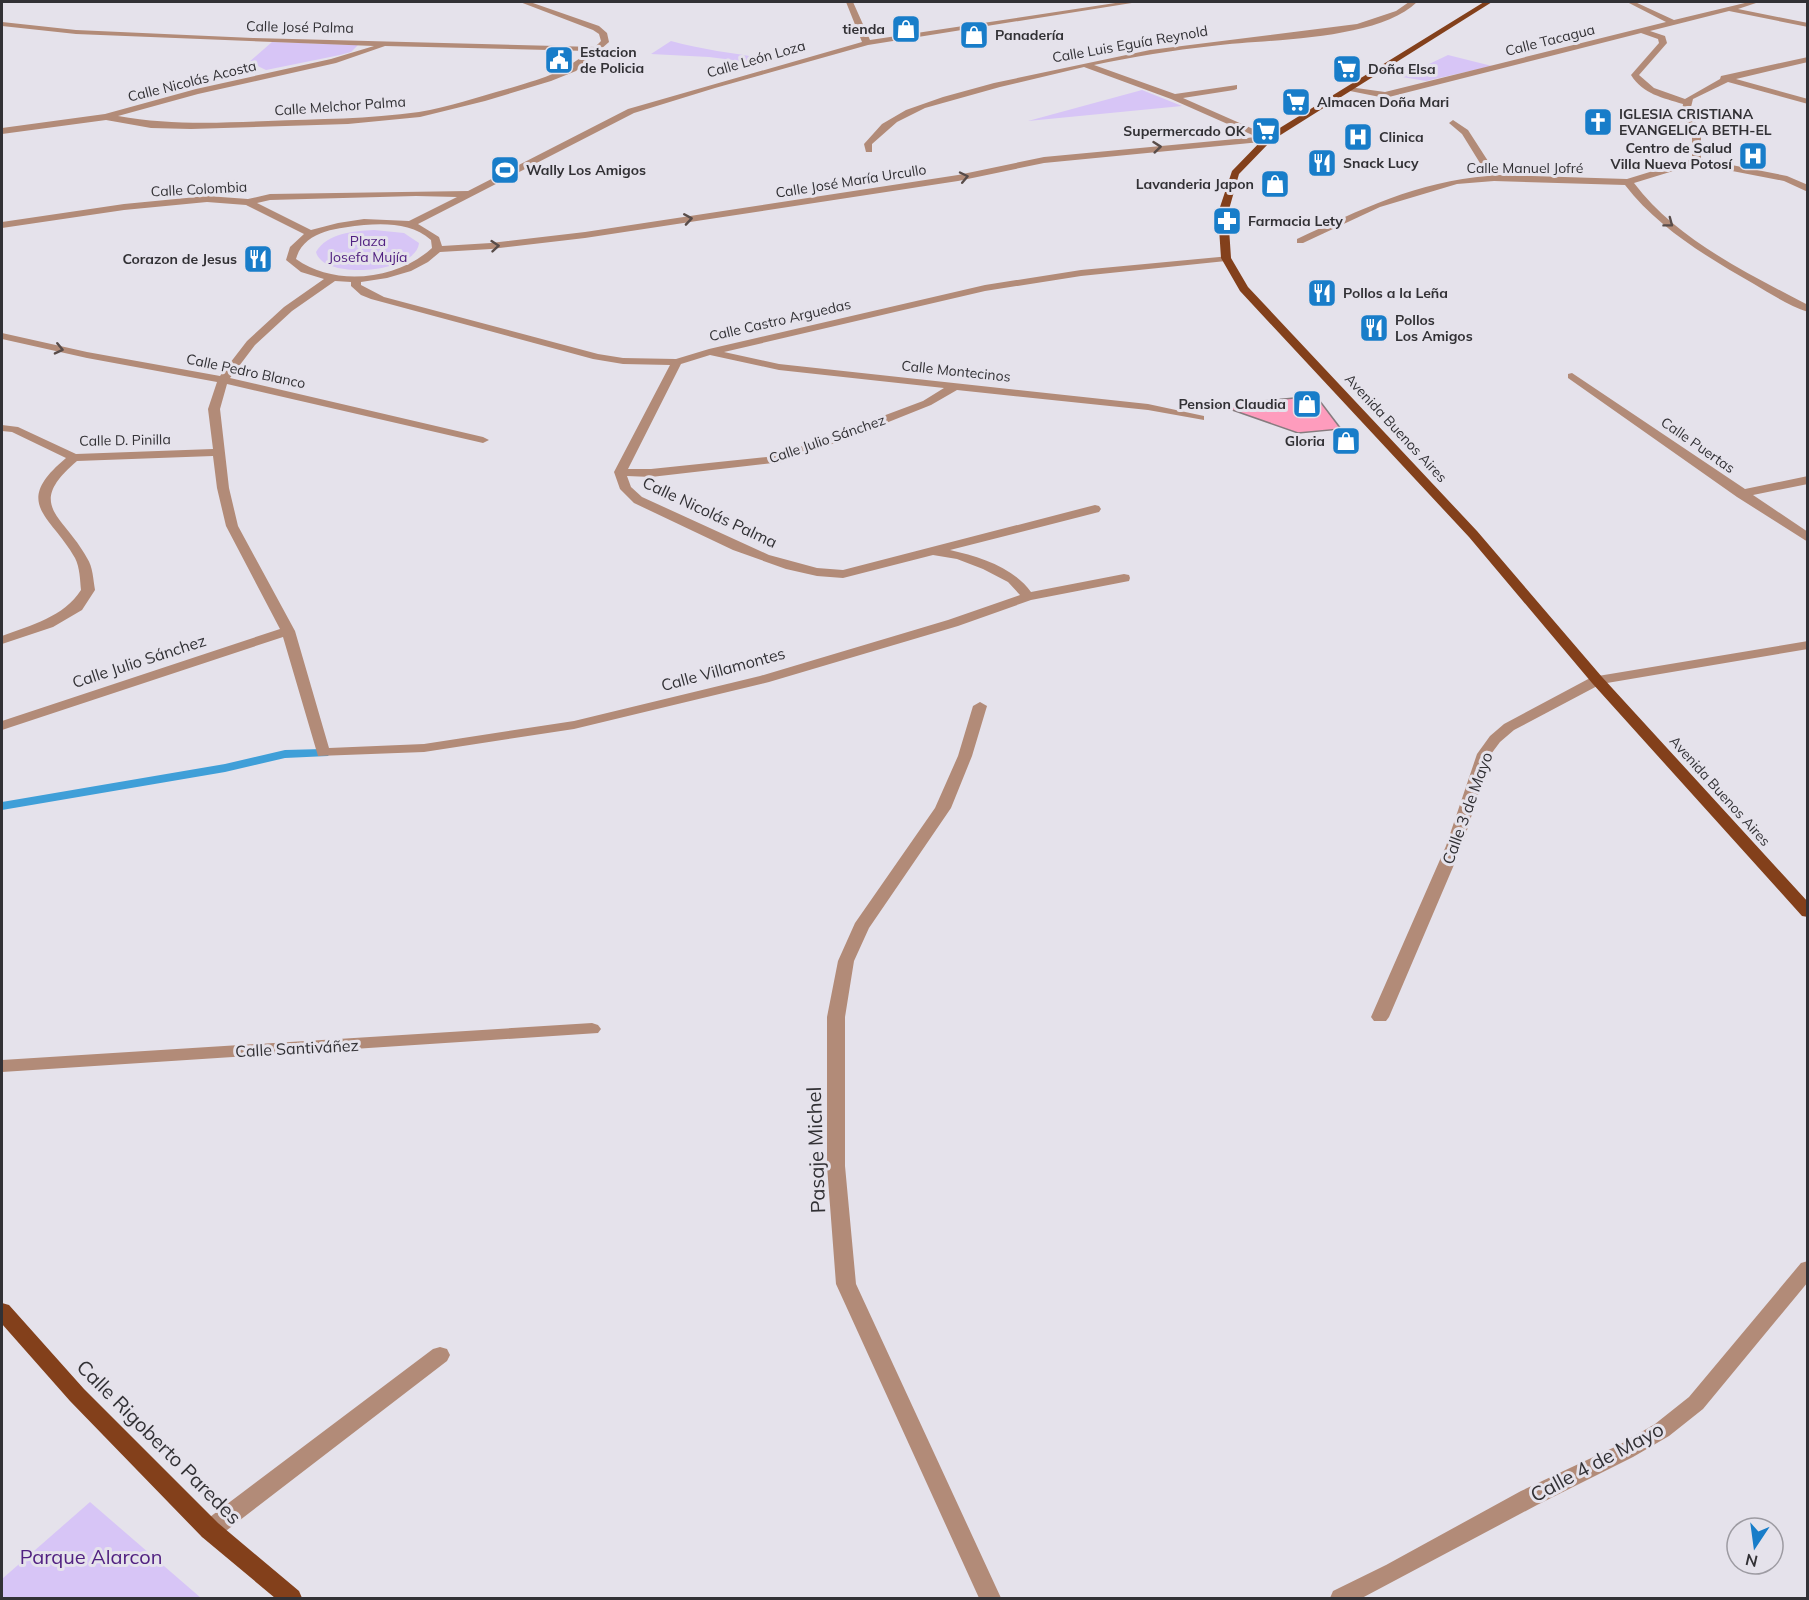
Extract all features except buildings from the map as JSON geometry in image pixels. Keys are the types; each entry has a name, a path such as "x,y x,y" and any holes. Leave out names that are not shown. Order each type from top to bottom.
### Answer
{"main road":[{"name":"Avenida Buenos Aires","path":"1488,2 1268,139 1235,173 1223,213 1226,258 1244,288 1473,534 1597,680 1808,912"},
{"name":"Calle Rigoberto Paredes","path":"2,1311 77,1395 210,1530 291,1599"}],"street":[{"path":"524,2 596,28 606,37 605,42 598,49"},
{"path":"849,2 867,43"},
{"name":"Calle León Loza","path":"411,224 631,111 798,60 867,43 1134,2"},
{"name":"Calle Luis Eguía Reynold","path":"869,150 868,144 879,131 899,117 963,94 1083,64 1179,47 1340,29 1391,16 1407,8 1413,2"},
{"path":"1630,2 1674,23"},
{"name":"Calle Tacagua","path":"1349,90 1385,95 1756,2"},
{"path":"1726,9 1808,25"},
{"name":"Calle José Palma","path":"2,24 76,32 598,49"},
{"path":"1643,31 1662,38 1664,43 1637,71 1635,75 1638,81 1657,93 1687,102"},
{"name":"Calle Nicolás Acosta","path":"2,131 106,117 196,92 333,61 377,48 385,42"},
{"name":"Calle Melchor Palma","path":"106,117 143,124 191,126 388,118 452,107 519,89 573,69 598,49"},
{"path":"1808,59 1724,78 1689,98 1686,111 1696,131 1698,141 1696,161 1750,170 1787,180 1808,189"},
{"path":"1083,64 1174,97 1268,139"},
{"path":"1724,78 1808,102"},
{"path":"1174,97 1234,87"},
{"path":"1453,123 1465,132 1494,178"},
{"name":"Calle José María Urcullo","path":"437,249 491,246 585,235 958,178 1074,156 1268,139"},
{"name":"Calle Manuel Jofré","path":"1300,241 1404,195 1457,181 1494,178 1628,182 1696,161"},
{"path":"1628,182 1634,193 1646,205 1698,245 1770,290 1808,309"},
{"name":"Calle Colombia","path":"2,225 123,207 184,201 248,202 281,197 416,193 472,194"},
{"path":"248,202 311,234"},
{"path":"375,221 411,224 429,231 436,239 437,249 432,256 419,264 401,271 356,278 332,278 298,267 291,260 291,251 298,242 311,234 352,223 375,221"},
{"name":"Calle Castro Arguedas","path":"356,278 356,286 370,296 597,357 642,363 677,362 709,352 1005,284 1081,273 1226,258"},
{"path":"288,631 232,526 223,489 214,409 224,380 251,343 288,309 332,278"},
{"name":"Calle Pedro Blanco","path":"2,336 87,355 224,380 483,440"},
{"name":"Calle Montecinos","path":"709,352 779,367 1148,407 1200,418"},
{"name":"Calle Nicolás Palma","path":"677,362 620,472 622,483 626,491 638,500 748,551 809,571 843,574 1095,509"},
{"name":"Calle Puertas","path":"1572,376 1808,538"},
{"name":"Calle Julio Sánchez","path":"620,472 651,473 778,459 848,435 927,403 955,386"},
{"name":"Calle D. Pinilla","path":"2,428 14,429 74,457 100,458 218,452"},
{"path":"2,640 48,624 77,607 88,590 82,559 53,523 44,502 44,488 74,457"},
{"path":"1742,494 1808,480"},
{"path":"925,551 973,559 1023,588 1028,597"},
{"name":"Calle Villamontes","path":"288,631 322,753 424,748 574,725 764,679 1028,597 1124,578"},
{"name":"Calle Julio Sánchez","path":"2,726 288,631"},
{"name":"Calle 3 de Mayo","path":"1380,1017 1454,846 1484,754 1495,739 1509,727 1597,680 1808,645"},
{"name":"Pasaje Michel","path":"980,706 965,756 943,808 861,927 846,961 836,1017 836,1166 846,1284 990,1599"},
{"name":"Calle Santiváñez","path":"2,1066 592,1029"},
{"name":"Calle 4 de Mayo","path":"1341,1599 1528,1498 1626,1451 1662,1430 1696,1403 1808,1268"},
{"path":"210,1530 440,1355"}],"green space":[{"path":"671,41 767,59 757,63 709,57 651,54"},
{"path":"272,42 358,45 351,52 340,55 266,70 249,62"},
{"path":"1448,55 1492,66 1426,81 1402,77"},
{"path":"1142,90 1182,106 1028,121"},
{"name":"Plaza Josefa Mujía","path":"374,230 404,233 419,243 414,253 403,261 369,270 335,267 322,261 316,252 334,237 350,232"},
{"name":"Parque Alarcon","path":"90,1502 201,1598 2,1598 2,1579"}],"waterway":[{"path":"2,806 225,768 285,754 323,753"}],"place":[{"name":"tienda","path":"906,29"},
{"name":"Panadería","path":"974,35"},
{"name":"Estacion de Policia","path":"559,60"},
{"name":"Doña Elsa","path":"1347,69"},
{"name":"Almacen Doña Mari","path":"1296,102"},
{"name":"IGLESIA CRISTIANA EVANGELICA BETH-EL","path":"1598,122"},
{"name":"Supermercado OK","path":"1266,131"},
{"name":"Clinica","path":"1358,137"},
{"name":"Centro de Salud Villa Nueva Potosí","path":"1753,156"},
{"name":"Snack Lucy","path":"1322,163"},
{"name":"Wally Los Amigos","path":"505,170"},
{"name":"Lavanderia Japon","path":"1275,184"},
{"name":"Farmacia Lety","path":"1227,221"},
{"name":"Corazon de Jesus","path":"258,259"},
{"name":"Pollos a la Leña","path":"1322,293"},
{"name":"Pollos Los Amigos","path":"1374,328"},
{"name":"Pension Claudia","path":"1307,404"},
{"name":"Gloria","path":"1346,441"}]}
